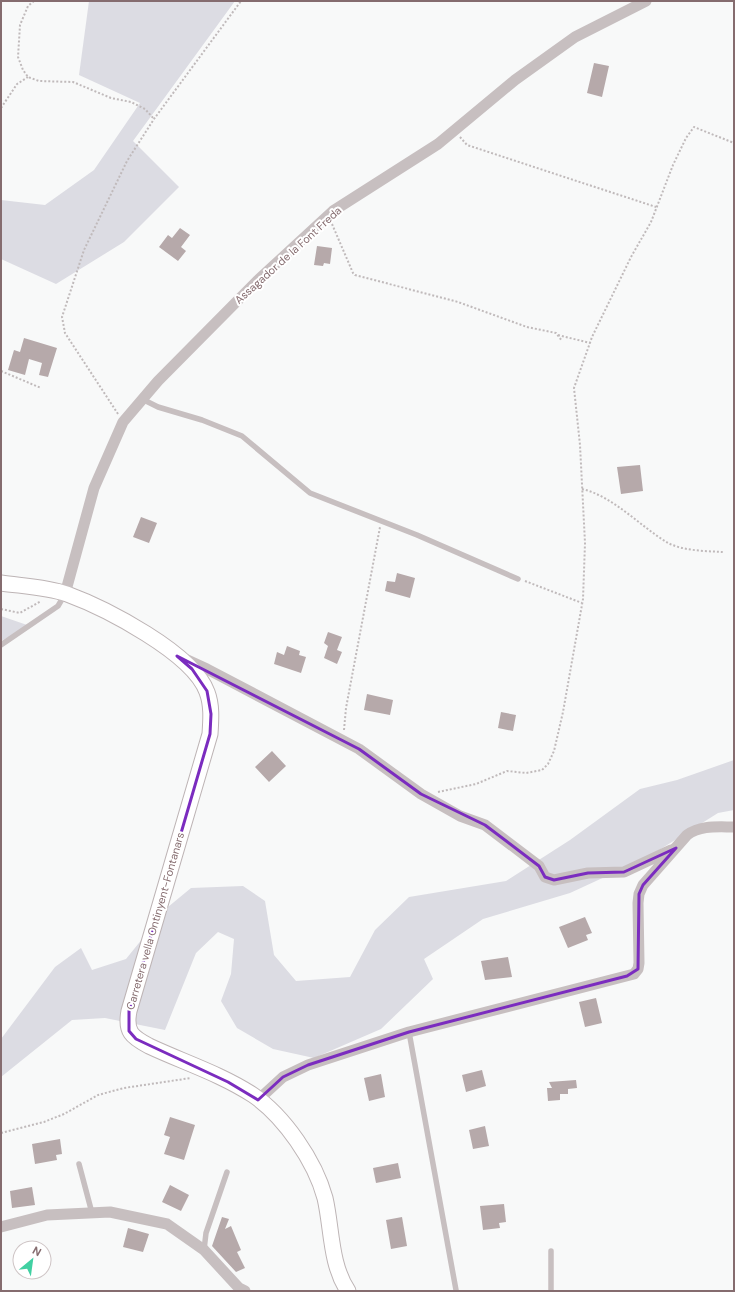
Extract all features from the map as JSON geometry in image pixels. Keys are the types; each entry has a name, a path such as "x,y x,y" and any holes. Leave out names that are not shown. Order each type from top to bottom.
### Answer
{"street":[{"name":"Assagador de la Font Freda","path":"59,592 94,488 123,422 158,381 257,281 329,216 438,144 515,80 574,37 646,1"},
{"name":"Carretera vella Ontinyent-Fontanars","path":"1,582 59,592 95,606 136,628 177,656 192,668 207,691 211,714 210,734 127,1021 129,1031 136,1039 212,1074 241,1089 258,1100 272,1112 298,1142 312,1167 325,1197 338,1269 343,1283 348,1291"},
{"path":"177,656 207,668 343,741 377,761 420,794 460,816 484,825 539,866 545,877 554,880 588,873 624,872 676,848"},
{"path":"258,1100 271,1086 296,1070 409,1032 634,974 638,969 639,963 638,903 639,894 643,885 687,835 701,828 734,827"},
{"path":"1,1227 47,1215 110,1212 167,1224 204,1250 239,1288 245,1291"}],"lane":[{"path":"142,399 158,407 202,420 242,436 310,493 381,521 518,579"},
{"path":"1,645 58,606 59,592"},
{"path":"409,1032 456,1290"},
{"path":"79,1164 92,1213"},
{"path":"204,1250 206,1233 227,1172"},
{"path":"551,1251 551,1291"}],"path":[{"path":"34,1 28,6 20,25 18,57 23,70 28,77 39,81 73,82 111,98 131,102 145,109 154,119"},
{"path":"123,422 65,333 62,317 84,250 127,161 154,119 242,1"},
{"path":"1,108 17,84 28,77"},
{"path":"420,794 446,791 476,784 507,771 526,773 542,770 548,764 554,751 563,712 582,604 585,543 580,445 574,388 590,343 631,257 651,222 673,165 686,138 694,127 734,143"},
{"path":"454,131 467,145 656,207"},
{"path":"329,216 352,273 355,275 458,302 527,327 556,333 558,335 590,343"},
{"path":"558,335 562,341"},
{"path":"1,371 41,388"},
{"path":"582,489 592,491 669,543 686,549 723,552"},
{"path":"343,741 346,708 381,521"},
{"path":"518,579 582,604"},
{"path":"1,609 20,613 59,592"},
{"path":"1,1133 44,1122 64,1114 98,1095 124,1088 212,1074"}],"highlighted area":[{"path":"177,656 359,749 421,794 485,825 539,866 545,877 554,880 588,873 624,872 676,848 643,885 639,894 638,969 627,976 409,1032 308,1065 283,1077 258,1100 228,1082 136,1039 129,1031 129,1011 210,734 211,714 207,691 192,669"}],"shaded area":[{"path":"89,1 235,1 133,141 179,187 124,242 56,284 1,259 1,200 45,205 94,170 140,103 79,75"},
{"path":"1,616 30,626 1,641"},
{"path":"734,760 734,810 718,813 648,857 570,893 483,919 424,959 433,979 381,1029 314,1058 273,1049 237,1028 221,1001 231,974 234,939 218,932 196,953 165,1030 105,1018 72,1020 1,1077 1,1039 55,967 81,948 92,970 126,959 168,907 191,888 243,886 265,901 274,955 296,981 350,977 375,930 409,897 506,881 570,840 640,789 677,780"}],"building":[{"path":"594,63 609,66 602,97 587,93"},
{"path":"180,228 190,235 181,247 186,251 178,261 159,247 168,235 172,238"},
{"path":"317,246 332,248 330,264 324,263 323,266 314,265"},
{"path":"24,338 57,348 48,377 39,375 42,363 29,359 25,375 8,370 14,350 20,352"},
{"path":"640,465 643,491 621,494 617,467"},
{"path":"141,517 157,523 149,543 133,537"},
{"path":"397,573 415,578 410,598 385,591 387,581 395,582"},
{"path":"328,632 342,637 337,650 342,652 337,664 324,658 328,646 324,643"},
{"path":"287,646 300,651 299,655 306,657 301,673 274,664 277,652 284,655"},
{"path":"367,694 393,700 390,715 364,710"},
{"path":"501,712 516,715 513,731 498,728"},
{"path":"272,751 286,766 269,782 255,767"},
{"path":"585,917 592,933 586,935 588,940 568,948 559,927"},
{"path":"508,957 512,977 485,980 481,961"},
{"path":"596,998 602,1023 585,1027 579,1002"},
{"path":"482,1070 486,1086 466,1092 462,1075"},
{"path":"381,1074 385,1097 369,1101 364,1078"},
{"path":"576,1080 577,1088 568,1089 568,1094 560,1094 560,1100 548,1101 547,1088 552,1088 549,1082"},
{"path":"170,1117 195,1125 184,1160 164,1154 170,1137 164,1135"},
{"path":"485,1126 489,1146 473,1149 469,1130"},
{"path":"60,1139 62,1154 56,1155 57,1160 35,1164 32,1144"},
{"path":"398,1163 401,1178 376,1183 373,1168"},
{"path":"170,1185 189,1195 181,1211 162,1202"},
{"path":"32,1187 35,1205 12,1208 10,1191"},
{"path":"504,1204 506,1222 499,1223 500,1228 483,1230 480,1206"},
{"path":"222,1217 229,1219 225,1229 231,1226 241,1250 237,1252 245,1268 236,1272 212,1246"},
{"path":"402,1217 407,1246 391,1249 386,1220"},
{"path":"128,1228 149,1234 143,1252 123,1247"}]}
